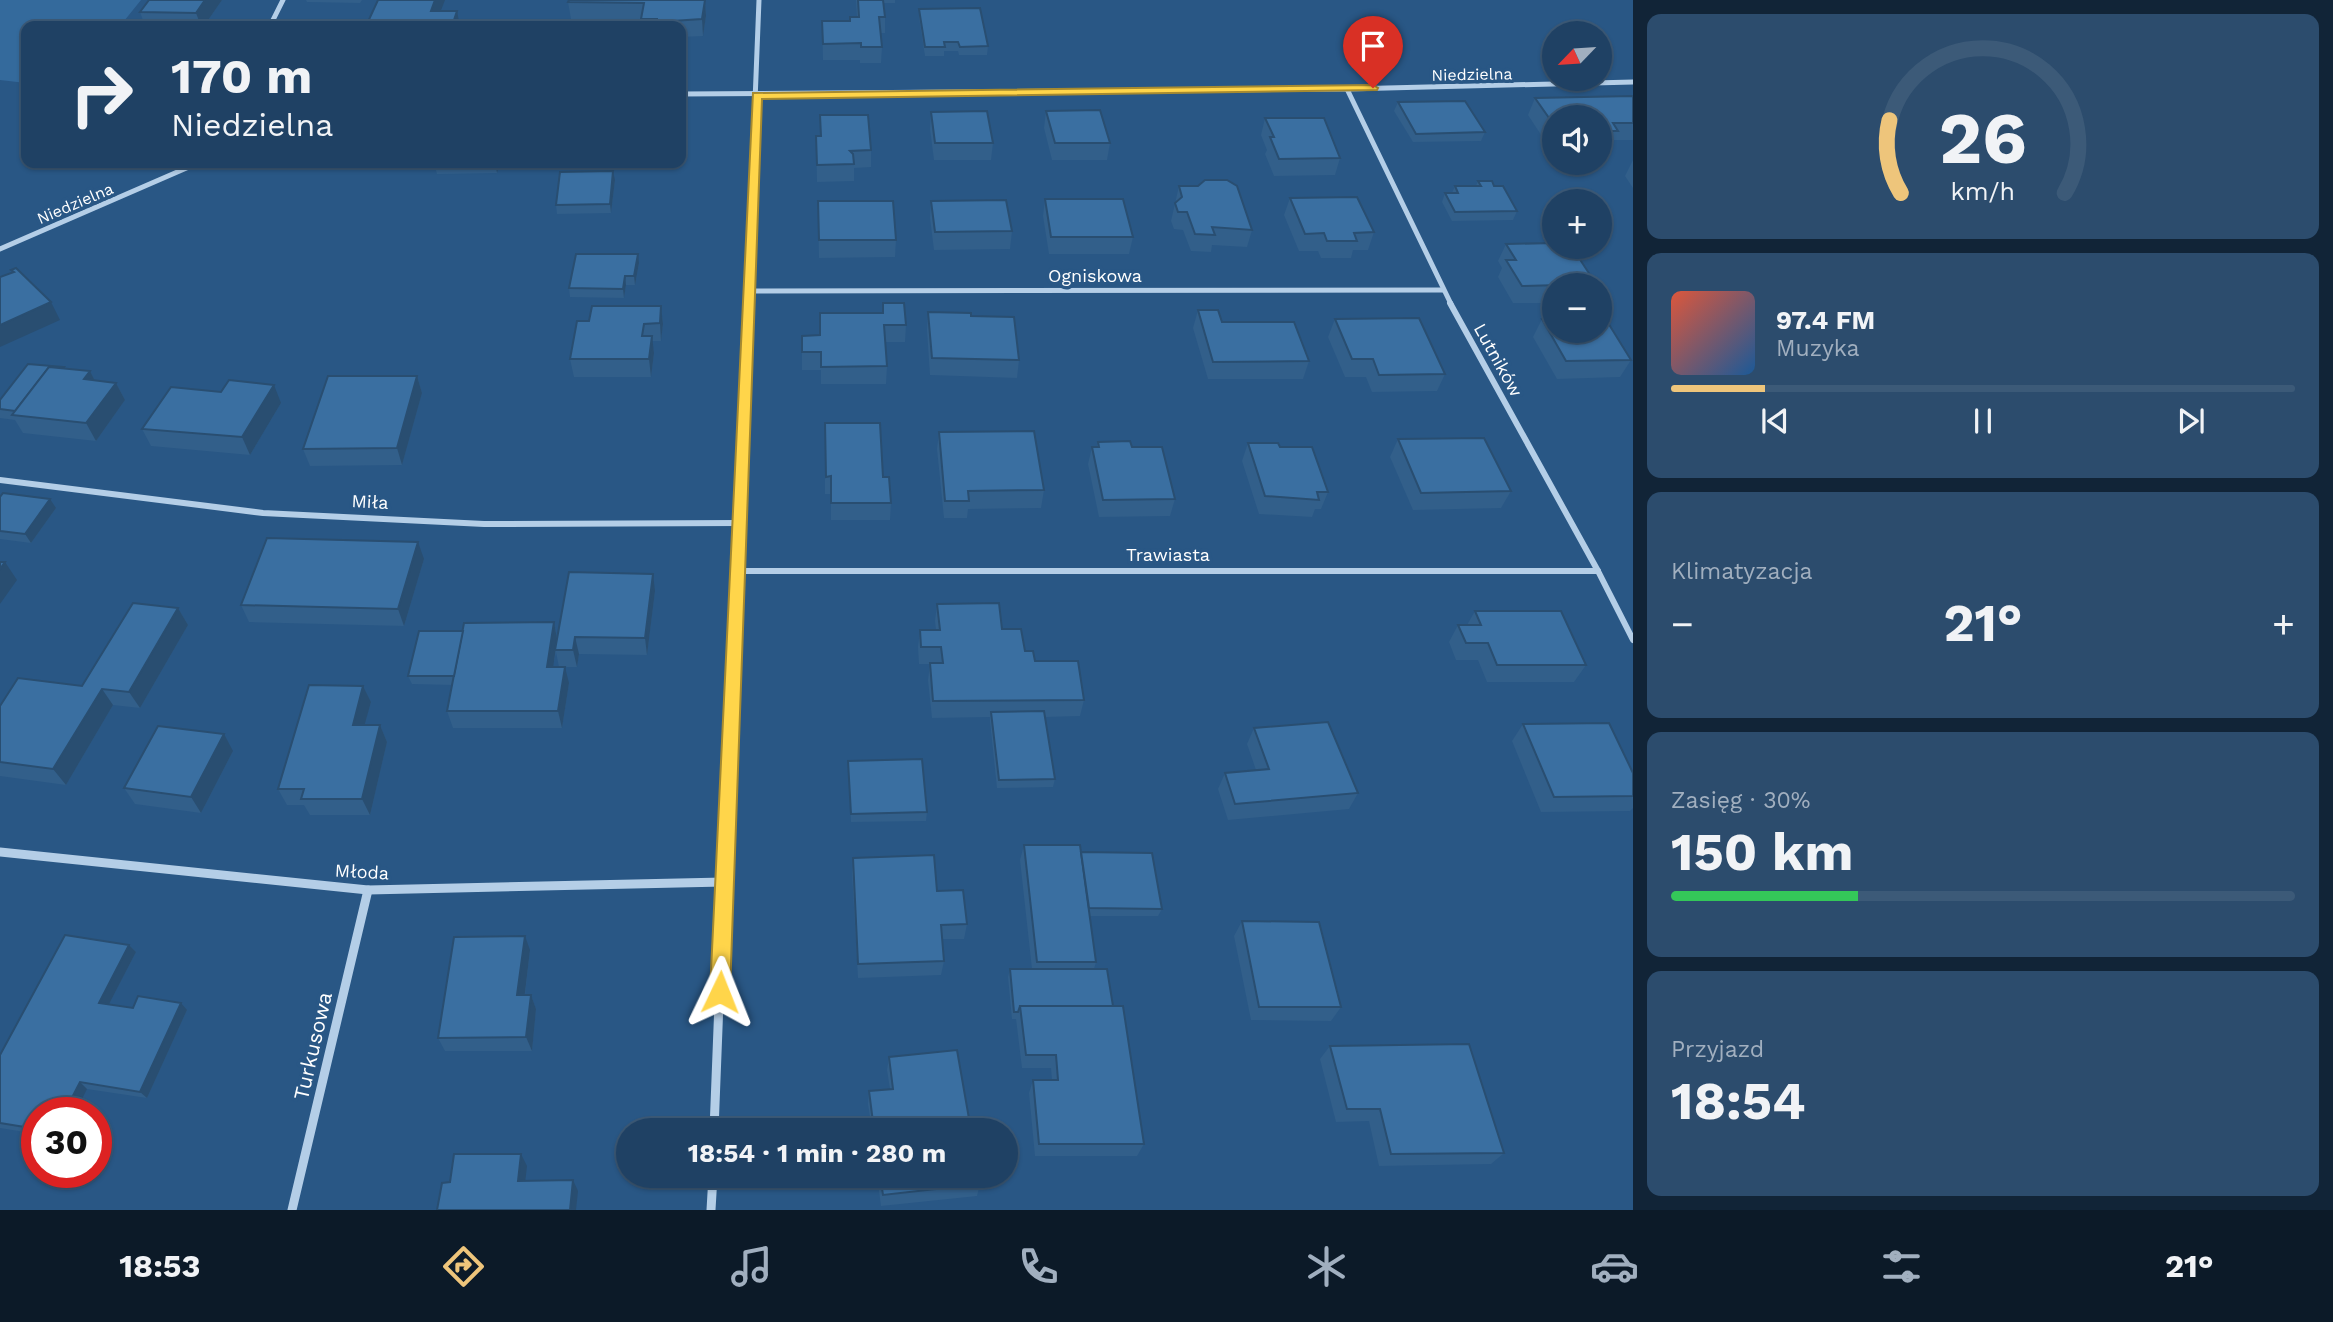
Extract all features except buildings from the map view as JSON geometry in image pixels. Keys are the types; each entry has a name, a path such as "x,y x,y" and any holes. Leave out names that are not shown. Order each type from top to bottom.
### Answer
{"street":[{"path":"272,21 283,0"},
{"path":"714,1118 759,0"},
{"name":"Niedzielna","path":"686,94 757,96 1347,89 1633,82"},
{"name":"Lutników","path":"1347,89 1443,290 1598,571 1633,640"},
{"name":"Niedzielna","path":"0,249 186,168"},
{"name":"Ogniskowa","path":"747,291 1443,290"},
{"name":"Miła","path":"0,480 263,513 484,524 740,523"},
{"name":"Trawiasta","path":"738,571 1598,571"},
{"name":"Młoda","path":"0,852 368,890 724,882"},
{"name":"Turkusowa","path":"292,1210 368,890"},
{"path":"711,1210 712,1188"}],"shaded area":[{"path":"0,0 141,0 124,21 21,21 21,82 0,80"}],"route":[{"path":"720,992 757,96 1373,88"}]}
